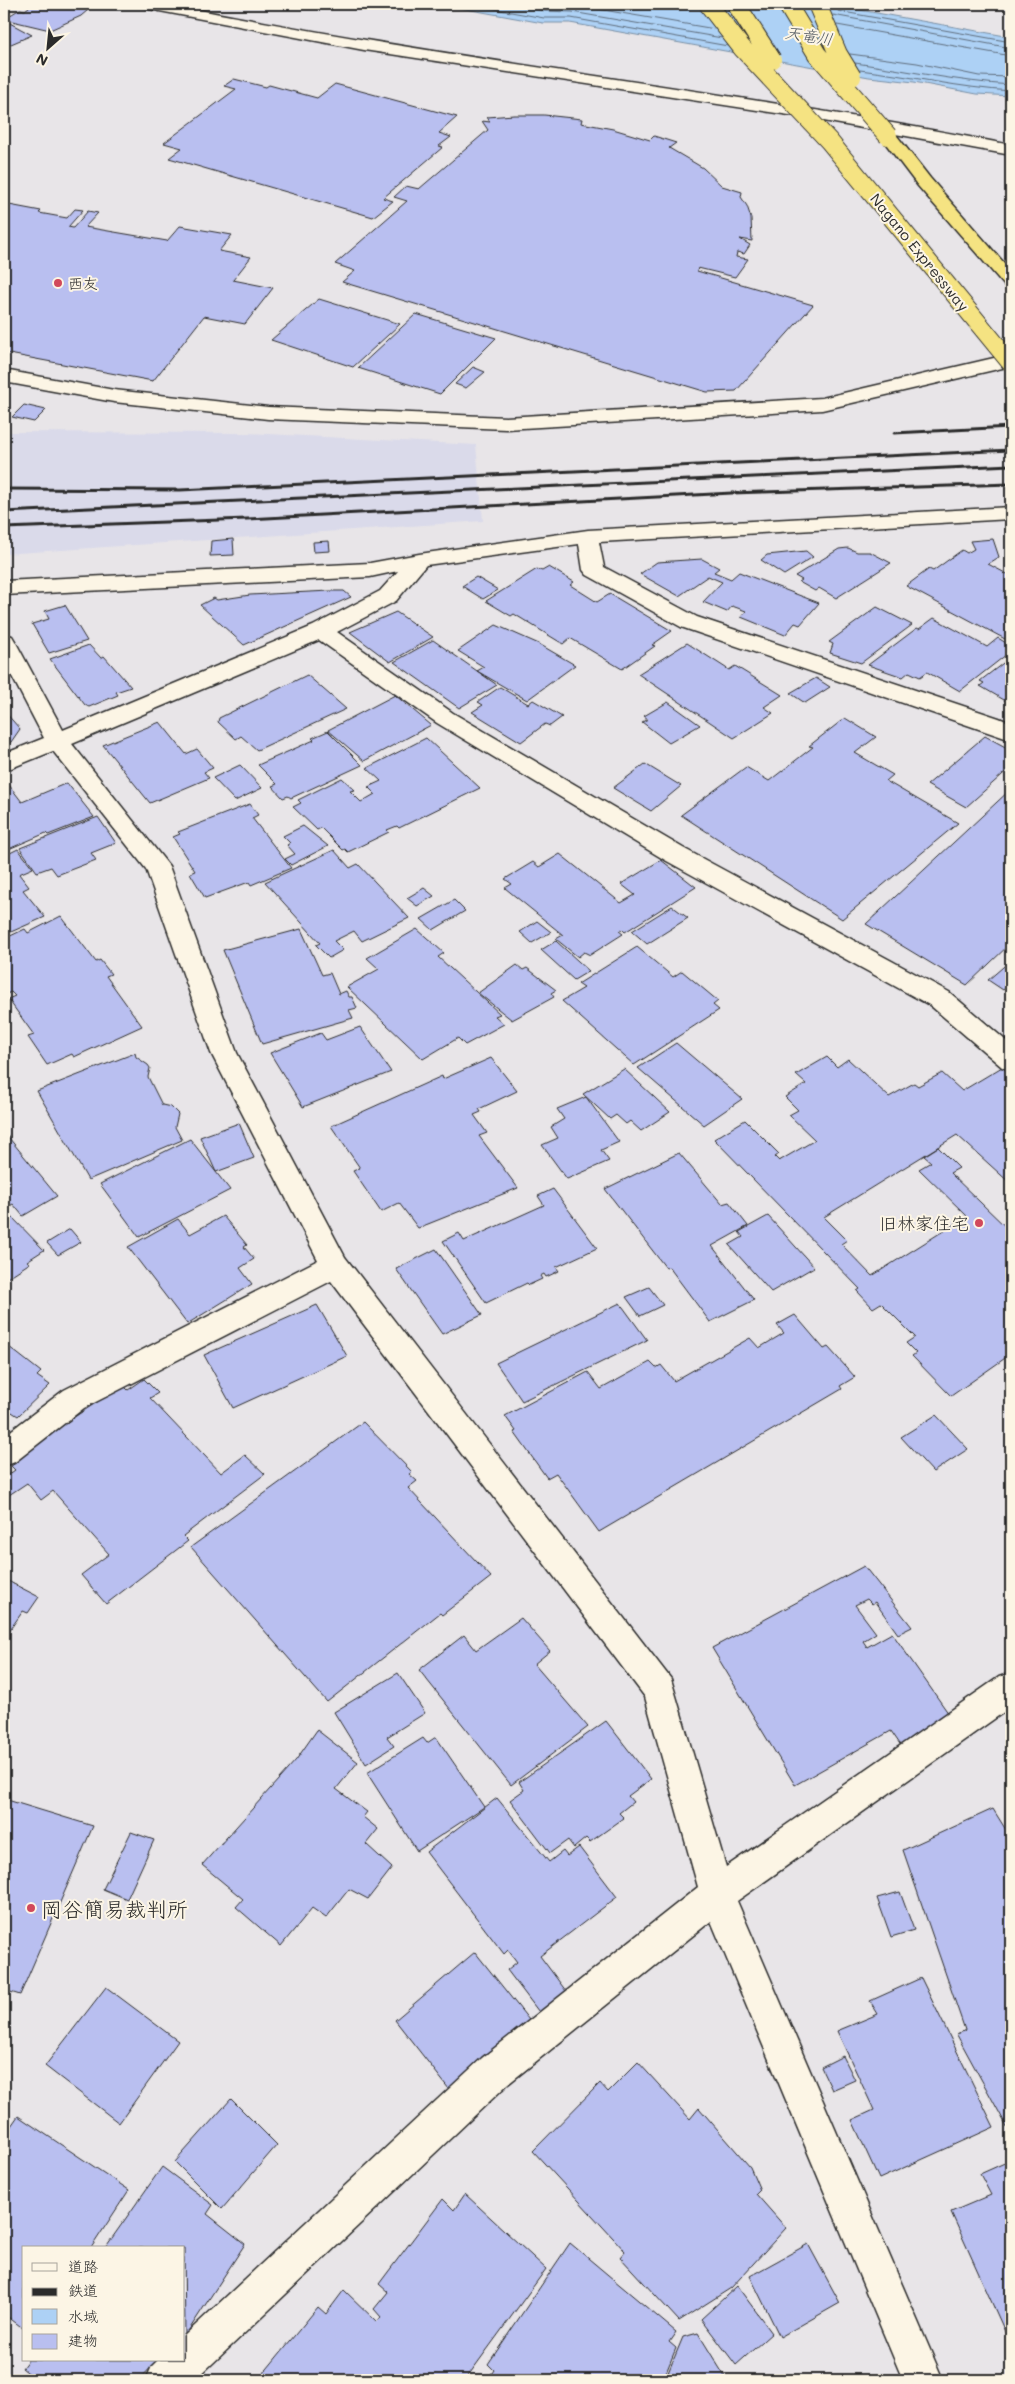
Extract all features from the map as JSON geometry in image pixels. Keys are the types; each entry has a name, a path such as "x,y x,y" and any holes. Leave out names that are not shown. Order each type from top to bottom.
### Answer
{"highway":[{"path":"708,4 742,48 829,141"},
{"path":"736,4 829,141"},
{"path":"787,4 817,54 1011,282"},
{"path":"817,4 838,54 888,136"},
{"name":"Nagano Expressway","path":"829,141 1011,361"}],"street":[{"path":"149,4 223,20 355,44 770,106 921,131 1011,150"},
{"path":"4,376 114,396 268,413 506,423 822,404 1011,361"},
{"path":"4,588 370,570 419,560 588,536 1011,513"},
{"path":"588,536 594,570 688,622 991,723 1011,732"},
{"path":"4,764 320,631 388,596 419,560"},
{"path":"320,631 445,718 674,854 940,999 1011,1060"},
{"path":"4,641 57,741 157,866 224,1054 336,1265 659,1690 717,1894 923,2380"},
{"path":"4,1453 74,1399 336,1265"},
{"path":"166,2380 495,2071 717,1894 1011,1688"}],"shaded area":[{"path":"4,432 246,433 476,445 483,521 4,554"}],"water":[{"name":"天竜川","path":"438,4 826,4 1011,37 1011,96 977,94 914,82 869,77 570,23 543,23"}],"building":[{"path":"33,4 68,4 66,5 88,10 81,16 50,30 4,19 20,9 25,10"},
{"path":"6,21 32,35 4,47 4,22"},
{"path":"234,79 266,87 269,85 317,98 335,84 457,117 439,133 451,137 439,146 443,147 383,198 393,201 373,217 169,158 182,148 164,143 236,89 224,86"},
{"path":"544,115 582,119 581,123 613,129 650,140 654,136 676,143 669,148 703,168 722,186 742,192 741,197 747,206 751,218 752,241 740,239 750,245 744,254 737,252 736,257 748,259 735,277 698,268 697,271 813,305 736,391 707,392 342,282 355,271 335,264 407,201 394,197 406,186 419,189 488,130 482,121 490,122 487,117"},
{"path":"4,204 67,218 75,209 83,210 68,227 73,228 88,211 98,213 85,227 167,241 180,226 232,235 219,251 251,257 233,280 273,288 245,324 204,316 153,381 4,353"},
{"path":"319,299 400,324 353,367 271,340"},
{"path":"416,314 496,338 440,394 358,368"},
{"path":"473,367 485,372 466,388 455,384"},
{"path":"24,405 46,410 34,422 12,417"},
{"path":"233,539 234,555 210,556 211,541"},
{"path":"993,539 999,557 988,564 1011,576 1011,634 1005,639 906,586 929,569 933,571 962,550 967,553 974,549 970,541"},
{"path":"329,541 330,551 314,552 313,542"},
{"path":"848,548 857,552 870,552 891,563 836,598 819,588 815,591 799,582 802,580 795,576 839,549"},
{"path":"806,551 813,557 784,575 761,560 767,555"},
{"path":"702,559 719,568 714,572 731,579 739,572 819,603 800,625 795,623 785,635 741,617 746,611 732,606 727,612 703,602 722,582 708,576 679,596 640,574 657,562"},
{"path":"549,567 574,582 570,585 597,602 610,594 672,631 652,645 655,646 622,669 570,638 563,644 514,614 511,616 486,601 537,569 542,571"},
{"path":"476,577 498,590 483,599 462,586"},
{"path":"344,591 351,597 244,645 200,605 214,598 217,600 250,595"},
{"path":"65,605 87,641 49,653 32,624 49,619 45,611"},
{"path":"877,607 912,625 861,663 830,653 833,644 829,642"},
{"path":"396,612 433,637 390,662 350,632"},
{"path":"934,618 987,647 998,638 1011,646 1011,651 960,691 927,672 920,677 909,672 903,677 868,665 917,628 919,629"},
{"path":"496,625 539,644 575,665 527,700 477,671 484,667 458,651"},
{"path":"433,640 497,685 459,708 394,662"},
{"path":"687,643 729,670 735,666 782,695 764,707 773,713 734,738 638,674"},
{"path":"89,645 101,658 104,656 131,687 116,692 118,695 89,707 85,705 50,659"},
{"path":"1011,657 1011,704 980,686 984,683 980,681"},
{"path":"307,675 346,709 257,750 241,736 236,739 218,722 219,718"},
{"path":"816,678 830,687 805,703 790,693"},
{"path":"500,687 528,704 533,700 562,717 550,726 545,724 521,742 472,712 483,705 478,702"},
{"path":"395,695 431,725 364,761 328,730"},
{"path":"668,702 700,725 669,743 642,722 648,719 644,716"},
{"path":"4,711 20,729 11,742 4,745"},
{"path":"845,718 876,737 855,753 893,775 886,781 958,823 842,919 681,815 746,767 769,781 813,747 809,746"},
{"path":"160,722 186,754 197,749 213,768 204,772 209,778 150,803 103,745"},
{"path":"328,731 362,765 291,798 288,796 283,798 272,786 277,784 258,765 314,740 312,738"},
{"path":"985,736 1011,750 1011,767 966,807 927,785"},
{"path":"426,738 480,788 399,828 397,826 387,830 389,832 348,852 345,849 343,850 321,828 317,830 293,807 301,803 298,800 342,778 355,790 350,791 361,802 375,794 368,787 381,781 367,768"},
{"path":"645,764 681,786 651,811 613,788"},
{"path":"240,765 262,788 235,801 213,778"},
{"path":"67,783 94,817 48,835 46,833 4,851 4,787 9,785 22,802"},
{"path":"1011,789 1011,943 967,985 866,924"},
{"path":"250,804 258,815 252,818 291,868 251,885 249,882 205,898 190,873 195,871 173,837 180,834 178,832"},
{"path":"98,817 116,843 91,853 96,860 57,875 51,867 37,872 20,848"},
{"path":"303,826 328,846 291,865 285,859 295,854 287,845 290,843 283,836"},
{"path":"18,849 33,868 19,874 29,887 23,890 45,917 4,935 4,856"},
{"path":"334,850 350,868 358,864 409,918 362,941 354,931 334,941 343,950 329,958 316,945 320,943 265,882"},
{"path":"560,854 621,903 635,895 621,884 661,860 696,887 625,932 622,929 619,931 623,934 590,955 584,952 578,957 556,939 563,935 505,888 512,884 505,879 533,862 539,867"},
{"path":"424,888 434,896 417,906 407,898"},
{"path":"454,900 465,911 433,930 421,919"},
{"path":"672,906 688,918 647,944 632,931"},
{"path":"61,916 96,962 100,960 111,974 106,976 142,1026 74,1057 72,1054 47,1065 28,1037 34,1035 8,999 15,996 11,992 4,995 4,939 25,929 28,933"},
{"path":"537,921 551,932 532,943 520,932"},
{"path":"301,929 322,975 330,973 339,994 346,991 349,997 352,997 357,1008 349,1010 353,1018 262,1044 223,950"},
{"path":"417,929 444,953 438,957 500,1014 495,1016 504,1024 465,1045 458,1038 423,1059 347,987 379,969 367,958"},
{"path":"556,941 589,971 574,980 541,950"},
{"path":"637,947 673,977 682,971 718,1001 713,1005 719,1010 634,1065 562,1001 584,988 578,984"},
{"path":"1010,961 1011,983 1003,990 988,980"},
{"path":"517,965 523,970 527,968 556,990 551,993 554,997 512,1020 478,993"},
{"path":"360,1027 391,1072 303,1107 270,1053 321,1033 326,1040"},
{"path":"676,1043 742,1099 704,1125 638,1068"},
{"path":"135,1053 136,1057 150,1068 148,1077 162,1105 171,1107 178,1114 175,1127 182,1140 88,1180 37,1091"},
{"name":"旧林家住宅","path":"827,1057 837,1067 848,1059 889,1097 914,1083 918,1086 942,1073 962,1091 1002,1067 1011,1075 1011,1184 957,1135 824,1217 847,1240 841,1244 872,1276 967,1216 919,1169 931,1162 924,1156 938,1147 959,1168 950,1173 1011,1232 1011,1354 951,1396 912,1356 916,1353 906,1343 915,1337 881,1303 873,1308 857,1291 860,1289 714,1139 745,1120 779,1154 775,1157 779,1161 815,1140 789,1115 798,1110 785,1097 806,1084 796,1075"},
{"path":"491,1058 517,1091 479,1109 481,1112 474,1115 487,1133 479,1136 518,1188 418,1228 399,1203 381,1212 353,1171 360,1168 331,1126 442,1076 443,1079"},
{"path":"624,1069 670,1112 641,1131 630,1121 626,1124 616,1115 610,1119 583,1094"},
{"path":"586,1097 619,1142 601,1150 609,1161 567,1179 542,1145 558,1138 551,1127 564,1119 557,1109"},
{"path":"239,1123 254,1158 216,1172 200,1137"},
{"path":"4,1132 57,1196 23,1216 13,1204 4,1209"},
{"path":"190,1139 230,1190 139,1237 100,1184"},
{"path":"679,1153 722,1204 729,1202 748,1226 712,1246 754,1300 710,1322 669,1267 666,1268 605,1189"},
{"path":"553,1189 597,1248 556,1267 559,1271 546,1277 544,1274 540,1276 542,1279 529,1285 527,1283 486,1303 443,1241 459,1233 464,1241 544,1205 538,1196"},
{"path":"10,1215 44,1250 27,1261 30,1263 4,1280 4,1219"},
{"path":"223,1216 247,1245 244,1247 254,1259 240,1268 252,1284 187,1324 128,1247 178,1219 190,1234"},
{"path":"768,1216 814,1267 771,1292 729,1245 743,1237 739,1232"},
{"path":"70,1229 81,1242 58,1255 47,1243"},
{"path":"436,1249 482,1315 442,1334 396,1269"},
{"path":"649,1287 663,1305 640,1316 626,1297"},
{"path":"620,1303 647,1340 522,1401 496,1363"},
{"path":"317,1305 347,1356 233,1408 204,1355"},
{"path":"795,1315 824,1349 828,1347 855,1377 840,1386 842,1389 599,1532 556,1473 547,1478 514,1432 516,1431 505,1416 588,1372 601,1389 650,1362 656,1368 661,1365 674,1381 750,1338 759,1348 784,1333 777,1325"},
{"path":"4,1343 41,1372 37,1376 50,1385 18,1416 4,1407"},
{"path":"144,1379 158,1393 150,1398 221,1473 245,1455 265,1474 183,1536 188,1541 106,1604 81,1575 109,1554 53,1491 41,1500 27,1483 6,1497 4,1494 4,1478 15,1470 11,1466 16,1463 12,1458 123,1385 128,1390"},
{"path":"936,1415 968,1449 933,1472 901,1437"},
{"path":"363,1422 412,1472 409,1474 417,1481 408,1488 491,1577 442,1615 440,1613 327,1702 191,1547"},
{"path":"864,1566 912,1627 898,1634 875,1602 872,1604 867,1599 855,1605 876,1633 863,1641 867,1647 892,1633 951,1717 904,1750 891,1731 795,1785 712,1648"},
{"path":"4,1579 39,1597 28,1613 23,1611 4,1638"},
{"path":"521,1618 550,1651 534,1664 588,1727 511,1785 419,1670 464,1635 476,1650"},
{"path":"398,1673 425,1713 387,1737 394,1746 366,1764 334,1712"},
{"path":"606,1721 651,1779 628,1796 633,1802 619,1813 624,1818 590,1842 586,1838 574,1848 568,1840 550,1853 510,1800 524,1790 519,1782"},
{"path":"317,1730 358,1762 336,1789 367,1812 363,1817 378,1829 366,1844 392,1868 368,1899 349,1889 326,1918 312,1908 281,1946 236,1907 243,1899 202,1865 296,1760"},
{"path":"436,1737 484,1807 417,1851 367,1773 423,1738 427,1743"},
{"path":"497,1798 549,1862 563,1851 567,1856 579,1847 617,1897 540,1956 569,1995 542,2016 507,1970 517,1962 508,1950 504,1954 426,1852"},
{"name":"岡谷簡易裁判所","path":"4,1799 93,1826 20,1995 4,1990"},
{"path":"993,1809 1011,1838 1011,2134 957,2035 965,2030 903,1850"},
{"path":"131,1832 154,1840 127,1899 103,1889"},
{"path":"900,1892 914,1930 891,1937 877,1898"},
{"path":"475,1952 529,2020 449,2089 395,2020"},
{"path":"921,1978 994,2127 879,2179 852,2120 874,2110 837,2031 878,2014 870,2001"},
{"path":"106,1987 178,2041 119,2123 45,2066"},
{"path":"843,2056 855,2080 832,2090 821,2067"},
{"path":"638,2062 690,2119 699,2108 750,2167 760,2190 756,2194 786,2228 731,2288 679,2321 620,2257 625,2251 533,2151 600,2083 608,2092"},
{"path":"231,2099 277,2145 222,2209 175,2162"},
{"path":"18,2116 129,2190 92,2246 22,2246 22,2328 4,2314 4,2136"},
{"path":"1009,2161 1011,2165 1011,2345 951,2212 991,2195 980,2174"},
{"path":"162,2167 213,2205 207,2214 245,2244 185,2336 185,2246 106,2246"},
{"path":"465,2194 546,2269 465,2380 258,2380 318,2307 326,2314 344,2290 377,2322 381,2317 374,2309 388,2292 379,2284 443,2199 454,2210"},
{"path":"570,2243 676,2332 669,2342 676,2348 663,2380 487,2380 494,2370 488,2364"},
{"path":"808,2244 840,2303 780,2337 750,2276"},
{"path":"737,2286 772,2333 736,2365 701,2319"},
{"path":"698,2333 727,2380 665,2380 683,2337"},
{"path":"26,2362 156,2362 139,2380 37,2380 22,2368"}],"railway":[{"path":"894,433 1011,427"},
{"path":"4,489 180,490 1011,450"},
{"path":"4,512 1011,465"},
{"path":"4,528 247,519 732,493 1011,484"}],"place":[{"name":"西友","path":"58,283"},
{"name":"旧林家住宅","path":"979,1223"},
{"name":"岡谷簡易裁判所","path":"31,1908"}]}
